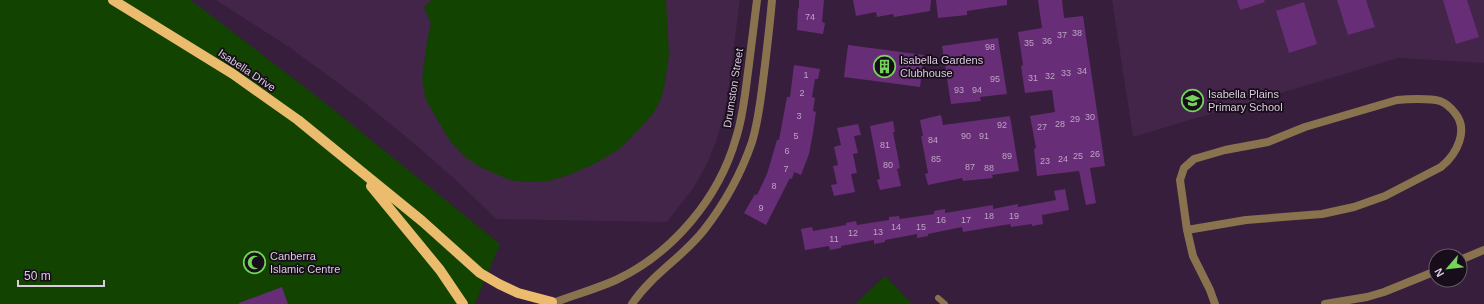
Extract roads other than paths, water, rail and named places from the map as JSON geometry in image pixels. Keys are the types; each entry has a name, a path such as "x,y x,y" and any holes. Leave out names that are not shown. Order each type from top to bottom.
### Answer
{"main road":[{"name":"Isabella Drive","path":"113,0 233,74 298,120 422,221 480,273 499,284 518,292 556,303"},
{"name":"Isabella Drive","path":"359,171 440,270 463,304"},
{"path":"537,304 556,303"}],"street":[{"name":"Drumston Street","path":"556,303 594,289 639,267 678,235 695,217 710,196 725,168 736,139 743,108 757,0"},
{"path":"632,304 657,275 703,231 722,205 739,174 752,141 760,107 772,0"},
{"path":"1187,230 1246,220 1322,214 1354,207 1385,196 1447,162 1456,150 1459,142 1462,127 1459,118 1449,106 1440,101 1406,99 1396,100 1378,104 1305,127 1268,142 1225,150 1194,159 1184,168 1180,180 1187,230 1193,256 1210,290 1215,304"},
{"path":"1468,256 1484,249"},
{"path":"1325,304 1368,300 1428,275"}],"lane":[{"path":"938,298 945,304"}],"place":[{"name":"Isabella Gardens Clubhouse","path":"884,66"},
{"name":"Isabella Plains Primary School","path":"1192,100"},
{"name":"Canberra Islamic Centre","path":"255,262"}]}
